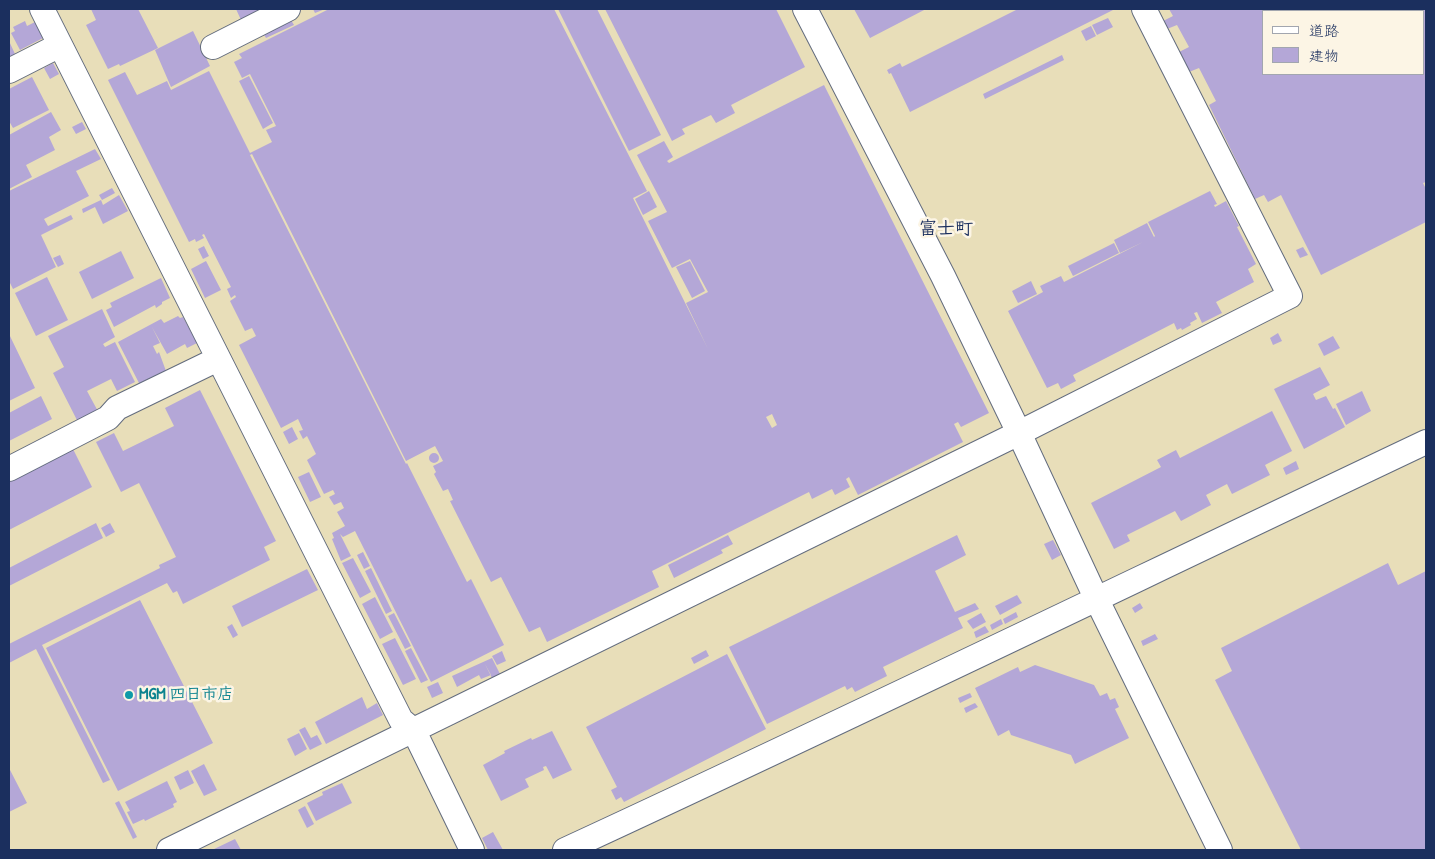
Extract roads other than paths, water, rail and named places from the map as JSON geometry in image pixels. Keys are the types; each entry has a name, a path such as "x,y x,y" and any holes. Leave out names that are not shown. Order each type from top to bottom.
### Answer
{"street":[{"path":"42,9 401,720 414,731 472,850"},
{"path":"213,47 288,9"},
{"path":"805,9 943,276 1096,598 1220,850"},
{"path":"169,850 1019,433 1290,296 1144,9"},
{"path":"9,71 60,45"},
{"path":"9,469 108,418 117,408 218,359"},
{"path":"565,850 756,762 1426,442"}],"place":[{"name":"MGM 四日市店","path":"129,695"}],"district":[{"name":"富士町","path":"946,229"}]}
